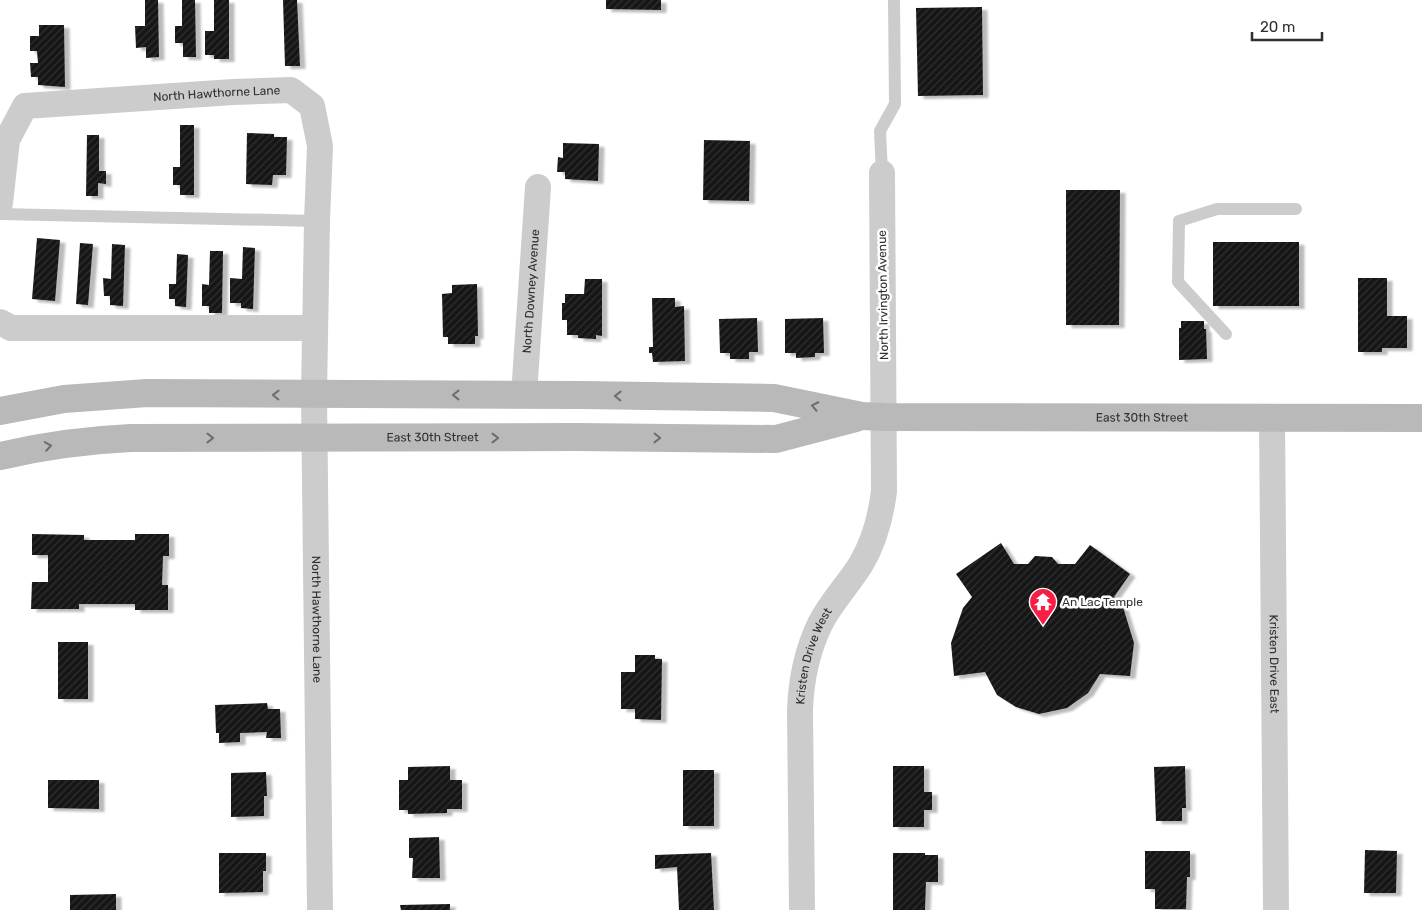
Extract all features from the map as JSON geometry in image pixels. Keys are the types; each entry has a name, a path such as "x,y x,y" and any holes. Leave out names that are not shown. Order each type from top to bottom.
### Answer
{"main road":[{"name":"East 30th Street","path":"0,411 64,398 122,394 524,395 774,398 873,417 1422,418"},
{"name":"East 30th Street","path":"0,456 30,449 98,439 315,437 776,439 873,417"}],"street":[{"name":"North Hawthorne Lane","path":"0,203 7,140 25,106 290,90 312,106 320,146 314,395 320,910"},
{"name":"North Irvington Avenue","path":"873,417 882,173"},
{"name":"North Downey Avenue","path":"524,395 538,187"},
{"path":"0,322 11,328 315,328"},
{"name":"Kristen Drive West","path":"802,910 800,710 803,677 808,654 821,623 862,562 881,512 884,491 873,417"},
{"name":"Kristen Drive East","path":"1272,418 1276,910"}],"lane":[{"path":"882,173 880,131 895,104 894,0"},
{"path":"1226,334 1178,282 1179,221 1217,208 1296,208"},
{"path":"0,214 317,221"}],"building":[{"path":"145,0 158,0 159,57 146,58 146,47 136,48 135,26 145,26"},
{"path":"182,0 195,0 196,57 183,57 183,43 175,43 175,26 182,26"},
{"path":"214,0 229,0 229,59 214,59 214,55 205,55 205,31 214,31"},
{"path":"283,0 297,0 300,66 285,66"},
{"path":"606,0 661,0 661,10 606,9"},
{"path":"982,7 983,95 918,96 916,8"},
{"path":"39,25 64,25 65,87 38,85 38,77 31,77 30,63 38,63 37,51 30,51 30,36 39,36"},
{"path":"180,125 194,125 194,195 180,195 180,185 173,185 173,167 180,167"},
{"path":"247,133 274,134 274,137 287,137 286,175 273,175 272,185 246,184"},
{"path":"87,135 99,135 99,171 106,171 106,184 98,183 98,196 86,196"},
{"path":"704,140 750,141 749,201 703,200"},
{"path":"563,143 599,144 598,181 565,179 565,172 557,172 558,157 563,158"},
{"path":"1066,190 1120,190 1119,325 1066,325"},
{"path":"37,238 60,240 55,301 32,299"},
{"path":"1213,242 1299,242 1299,306 1213,306"},
{"path":"80,243 93,244 88,305 76,304"},
{"path":"112,244 125,245 123,306 110,305 110,296 104,296 103,278 111,279"},
{"path":"243,247 255,248 253,309 241,308 241,303 230,303 230,278 242,279"},
{"path":"210,251 223,251 222,313 209,313 209,306 202,306 202,284 209,285"},
{"path":"177,254 188,255 186,307 175,306 175,299 169,299 169,284 176,284"},
{"path":"1358,278 1387,278 1387,316 1407,316 1407,348 1382,348 1382,352 1358,352"},
{"path":"585,279 602,279 602,336 596,335 596,339 578,338 578,335 567,335 567,320 562,320 562,303 565,303 565,294 584,294"},
{"path":"477,284 478,336 475,336 475,344 448,344 448,337 443,337 442,294 452,293 452,285"},
{"path":"652,298 675,298 675,307 684,306 685,361 653,362 652,353 649,353 649,347 653,347"},
{"path":"757,318 758,352 749,352 749,359 730,359 730,353 720,353 719,319"},
{"path":"823,318 824,353 815,353 815,357 796,358 796,353 785,353 785,319"},
{"path":"1181,321 1204,321 1207,359 1179,360 1179,328 1181,328"},
{"path":"32,534 84,535 84,540 135,540 135,534 169,534 169,556 163,556 162,585 168,585 168,610 135,610 135,604 79,604 79,609 31,609 32,582 48,582 48,555 32,555"},
{"name":"An Lac Temple","path":"1001,543 1014,564 1028,564 1035,556 1052,557 1058,564 1075,564 1090,545 1130,574 1114,597 1123,607 1134,643 1130,676 1100,674 1088,693 1067,708 1039,714 1016,707 997,695 985,672 954,676 951,643 963,608 972,597 956,574"},
{"path":"58,642 88,642 88,699 58,699"},
{"path":"635,655 655,655 655,659 662,659 661,720 635,719 635,709 621,709 621,672 635,672"},
{"path":"267,703 268,709 280,709 281,738 266,738 267,732 240,733 240,742 219,743 219,733 216,733 215,705"},
{"path":"450,766 450,780 462,780 462,809 447,809 447,813 408,814 408,810 399,810 399,780 408,780 408,767"},
{"path":"893,766 924,766 924,792 932,792 932,810 924,810 924,827 893,827"},
{"path":"1185,766 1186,808 1182,808 1182,821 1156,821 1154,767"},
{"path":"683,770 714,770 714,826 683,826"},
{"path":"266,772 267,796 264,796 264,816 231,817 231,773"},
{"path":"48,780 99,780 99,809 48,808"},
{"path":"439,837 440,878 412,878 413,858 409,858 409,838"},
{"path":"1365,850 1397,851 1396,893 1364,893"},
{"path":"1145,851 1190,851 1190,877 1187,877 1186,909 1155,909 1155,889 1145,889"},
{"path":"219,853 266,853 266,871 263,871 263,892 219,893"},
{"path":"711,853 714,910 679,910 677,867 655,869 655,855"},
{"path":"893,853 938,855 938,882 926,882 925,910 893,910"},
{"path":"116,894 116,910 70,910 70,895"},
{"path":"450,904 450,910 401,910 400,905"}],"place":[{"name":"An Lac Temple","path":"1043,626"}]}
